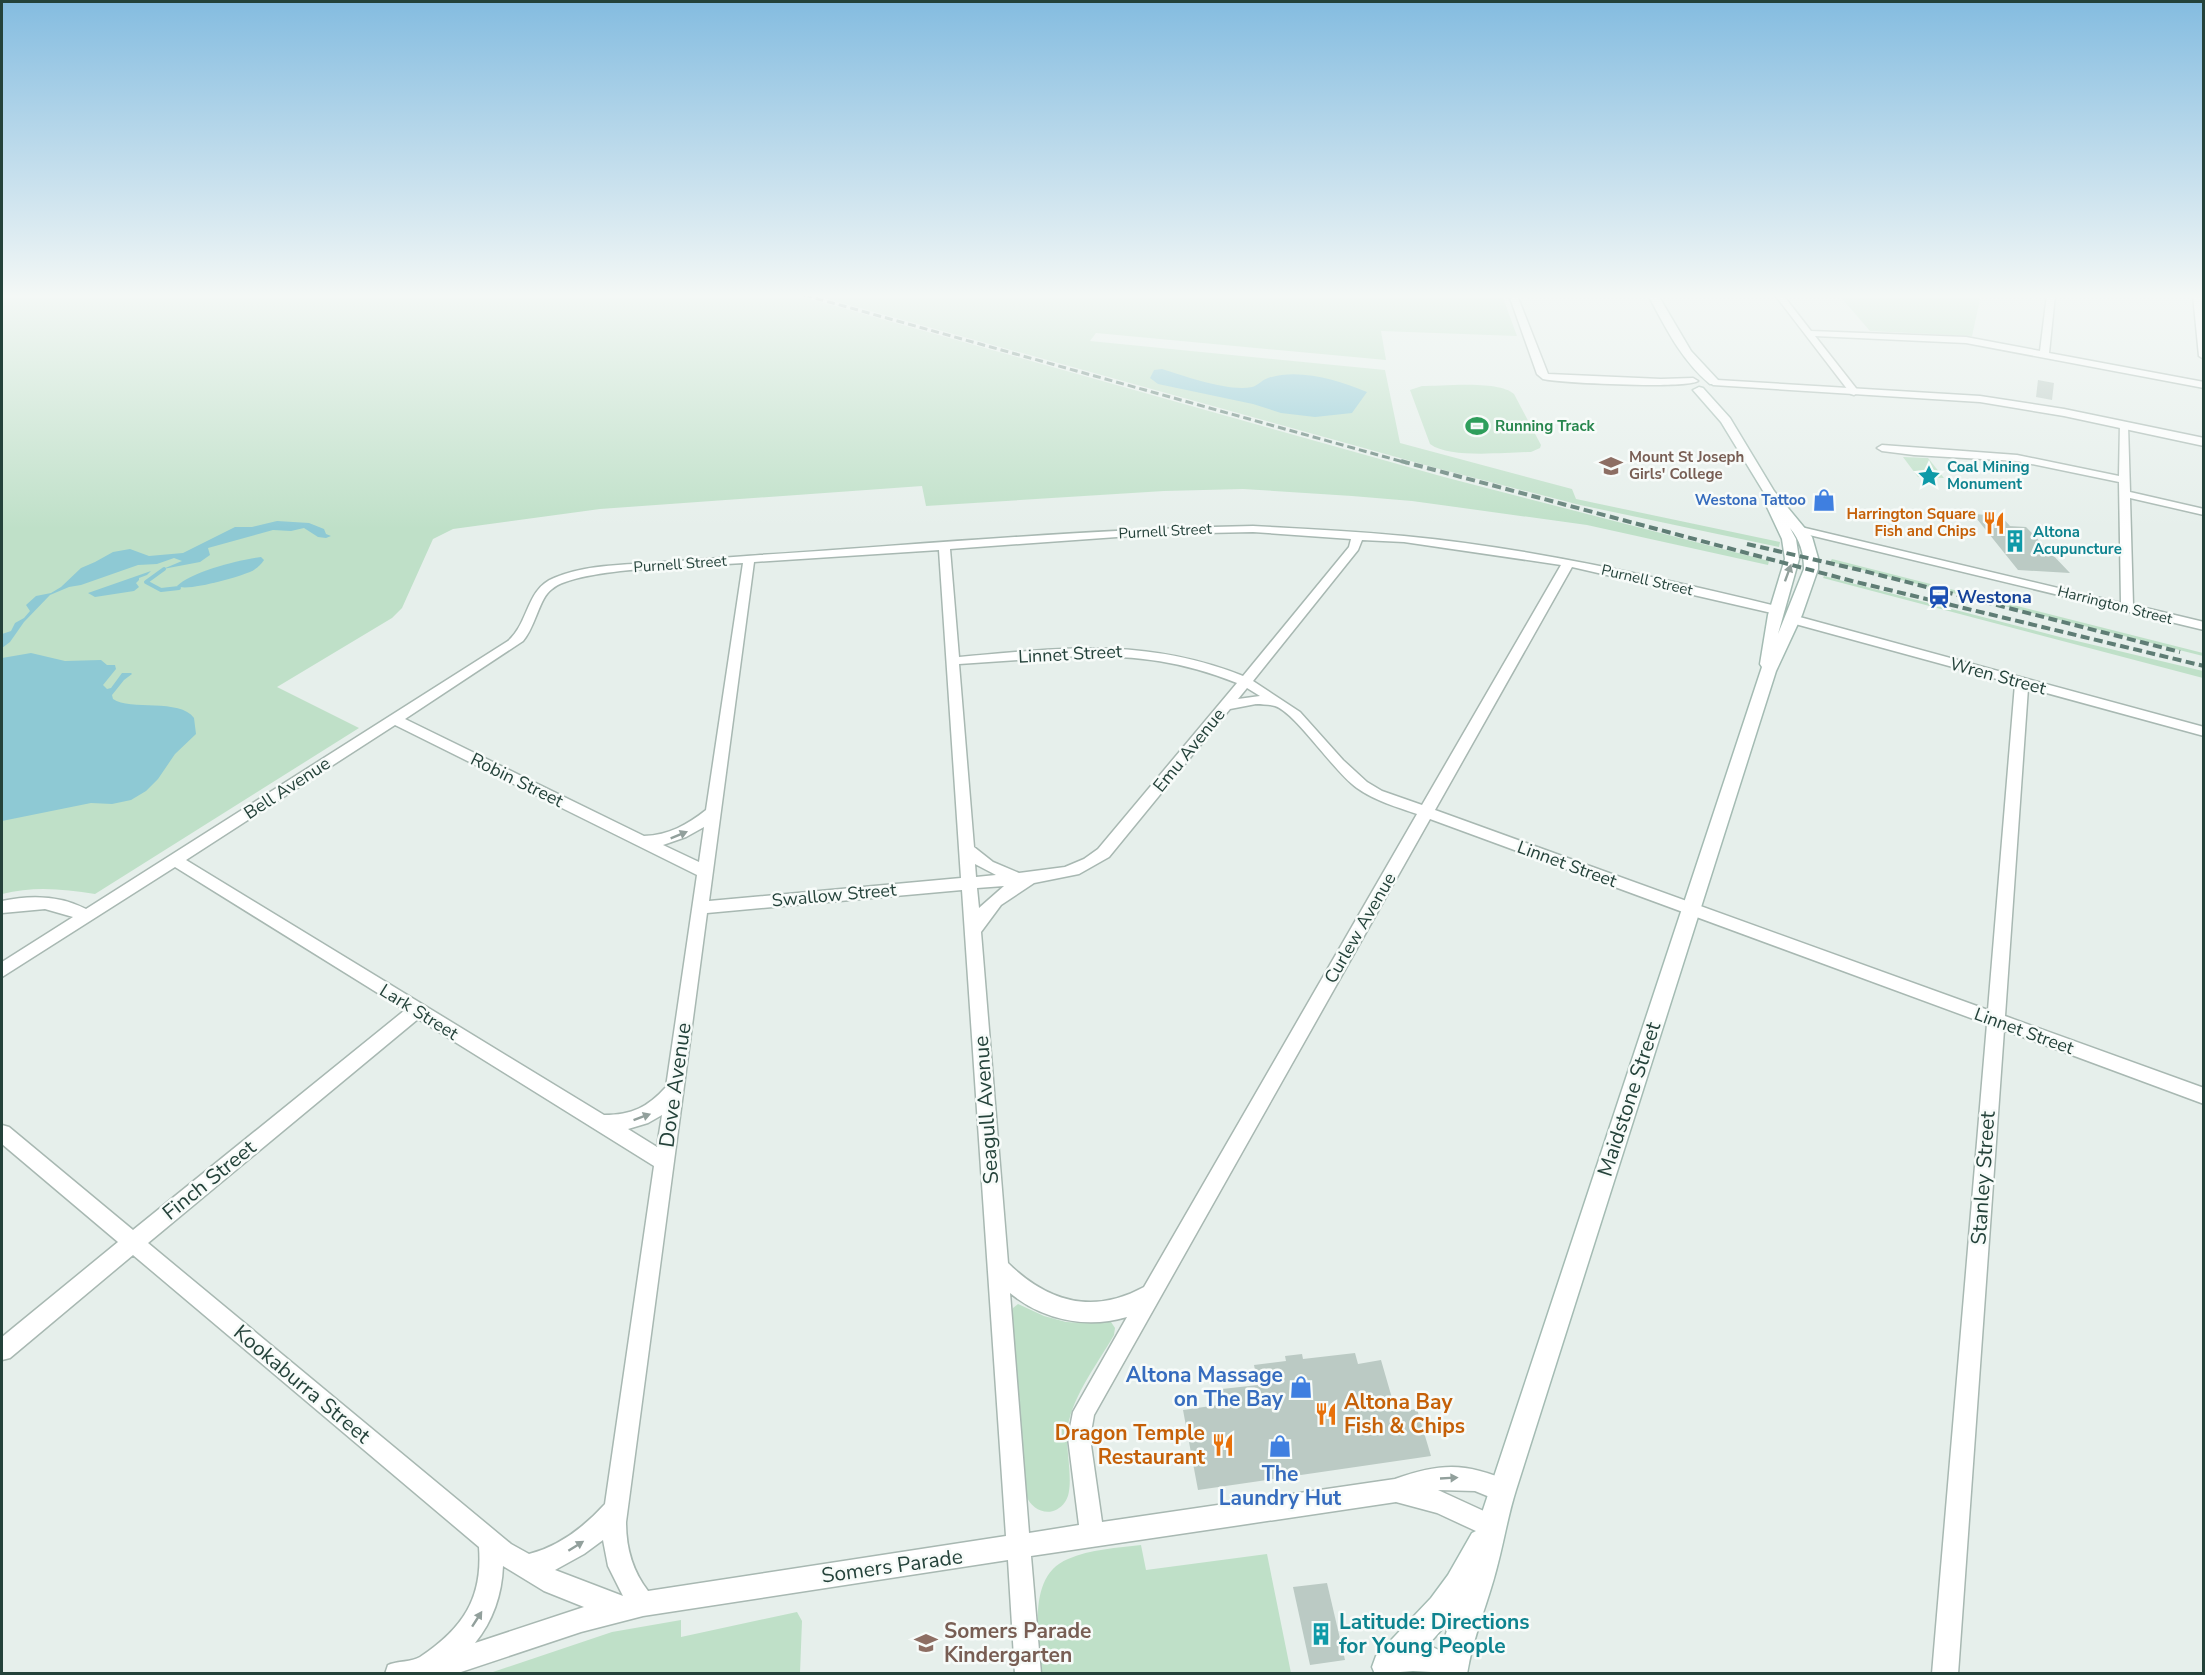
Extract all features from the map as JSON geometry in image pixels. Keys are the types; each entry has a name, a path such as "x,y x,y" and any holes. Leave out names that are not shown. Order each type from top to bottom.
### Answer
{"main road":[{"name":"Maidstone Street","path":"1452,1674 1457,1644 1484,1566 1491,1526 1690,909 1768,671 1792,619 1810,569 1809,549 1769,493 1726,420 1695,385 1692,373"},
{"name":"Maidstone Street","path":"1703,373 1717,387 1726,420"},
{"path":"1695,385 1980,399 2204,442"},
{"name":"Maidstone Street","path":"1768,671 1770,638 1776,610 1792,559 1793,527"},
{"path":"1776,610 1792,619"},
{"name":"Maidstone Street","path":"1385,1670 1453,1593 1491,1526"},
{"path":"1385,1670 1403,1656 1416,1656 1429,1660 1445,1674"}],"street":[{"path":"1542,373 1546,377 1695,385"},
{"path":"1839,373 1854,392"},
{"path":"2141,373 2204,385"},
{"path":"2123,425 2127,608"},
{"path":"1882,448 2017,458 2124,480"},
{"path":"2125,494 2204,512"},
{"name":"Harrington Street","path":"1793,527 2204,626"},
{"name":"Purnell Street","path":"549,584 567,577 616,569 1228,528 1404,539 1568,563 1776,610"},
{"name":"Emu Avenue","path":"969,882 1036,877 1073,871 1102,855 1354,548 1359,536"},
{"name":"Seagull Avenue","path":"944,546 1028,1674"},
{"name":"Dove Avenue","path":"631,1606 626,1580 616,1556 614,1532 616,1509 749,559"},
{"name":"Curlew Avenue","path":"1092,1535 1079,1445 1080,1425 1091,1399 1568,563"},
{"name":"Bell Avenue","path":"2,970 519,639 527,631 540,596 549,584"},
{"name":"Wren Street","path":"1792,619 2204,732"},
{"name":"Linnet Street","path":"951,661 1095,650 1131,651 1191,662 1245,682 1279,702 1305,723 1354,781 1377,794 2204,1096"},
{"name":"Stanley Street","path":"1945,1674 2022,682"},
{"path":"1226,706 1256,700 1279,702"},
{"name":"Robin Street","path":"394,719 705,872"},
{"path":"640,841 676,837 713,813"},
{"path":"966,849 982,863 998,871 1036,877"},
{"name":"Lark Street","path":"175,860 665,1162"},
{"path":"973,931 984,912 998,897 1036,877"},
{"name":"Swallow Street","path":"700,908 969,882"},
{"path":"2,907 46,902 65,905 86,916"},
{"name":"Finch Street","path":"2,1350 417,1010"},
{"path":"600,1123 617,1124 644,1118 656,1111 674,1091"},
{"name":"Kookaburra Street","path":"2,1133 490,1542 526,1567 553,1582 631,1606"},
{"path":"997,1267 1014,1285 1036,1300 1072,1312 1088,1313 1121,1308 1138,1303 1151,1293"},
{"name":"Somers Parade","path":"407,1672 474,1655 631,1606 1395,1491 1429,1480 1456,1477 1480,1479 1502,1491"},
{"name":"Somers Parade","path":"1395,1491 1439,1502 1491,1526"},
{"path":"526,1567 546,1562 577,1546 597,1530 616,1509"},
{"path":"407,1672 455,1646 482,1611 492,1577 490,1542"}],"green space":[{"path":"2,373 1074,373 1444,477 1769,561 1768,565 1587,525 1412,501 1243,489 1164,491 926,506 922,486 600,509 453,529 433,539 402,608 392,618 277,687 359,728 95,894 48,889 2,894"},
{"path":"1094,373 1386,373 1400,443 1572,489 1576,499 1780,542 1779,547 1580,505 1436,468"},
{"name":"Running Track","path":"1484,385 1507,390 1514,394 1541,445 1540,448 1531,452 1493,453 1464,453 1439,449 1430,444 1410,390 1422,386"},
{"path":"1903,457 1928,458 1944,478 1918,477"},
{"path":"1832,559 2203,653 2203,656 1830,562"},
{"path":"1824,576 2203,671 2203,678 1823,578"},
{"path":"1018,1304 1044,1316 1066,1322 1107,1321 1111,1322 1115,1328 1114,1335 1073,1408 1067,1434 1070,1480 1068,1496 1060,1507 1049,1512 1033,1506 1026,1495 1011,1314 1013,1308"},
{"path":"1141,1545 1146,1570 1267,1554 1291,1673 1042,1673 1038,1609 1046,1579 1055,1567 1085,1553"},
{"path":"797,1612 802,1621 800,1673 490,1673 612,1632 681,1620 681,1637"}],"water":[{"path":"1152,373 1176,373 1207,382 1242,388 1252,387 1268,378 1292,374 1344,383 1367,392 1352,413 1315,417 1281,413 1253,404 1158,384 1150,378"},
{"path":"277,521 309,523 324,529 326,534 331,536 318,537 304,528 291,531 273,530 208,548 210,555 200,562 163,569 182,561 174,558 157,564 138,565 69,587 50,595 24,622 10,642 2,648 2,634 11,631 15,623 24,618 30,611 26,605 36,596 51,593 81,568 113,552 130,549 149,556 183,553 235,527 252,527"},
{"path":"261,557 264,560 260,565 244,574 201,586 177,586 204,571 241,560"},
{"path":"151,571 139,578 136,583 139,587 134,591 95,597 88,593"},
{"path":"31,653 65,661 101,660 107,665 115,665 116,669 103,685 107,689 111,688 122,673 132,674 112,695 113,699 131,704 178,708 194,718 196,734 175,754 158,779 146,791 131,800 112,804 91,803 2,821 2,658"}],"building":[{"path":"2038,380 2054,383 2052,400 2036,397"},
{"path":"1973,514 2001,516 2010,526 2026,527 2070,573 2018,570"},
{"path":"1355,1353 1358,1364 1381,1360 1396,1412 1417,1409 1431,1456 1198,1490 1183,1410 1225,1404 1222,1389 1258,1385 1254,1365 1286,1361 1285,1356 1302,1354 1303,1359"},
{"name":"Latitude: Directions for Young People","path":"1327,1583 1345,1660 1310,1665 1293,1587"}],"waterway":[{"path":"164,569 146,582 161,590 179,588"}],"railway":[{"path":"1085,373 1407,463"},
{"path":"1401,461 1852,581 2204,666"},
{"path":"1747,544 1864,571 2180,652"}],"place":[{"name":"Running Track","path":"1477,426"},
{"name":"Mount St Joseph Girls' College","path":"1611,466"},
{"name":"Coal Mining Monument","path":"1929,476"},
{"name":"Westona Tattoo","path":"1824,500"},
{"name":"Harrington Square Fish and Chips","path":"1994,523"},
{"name":"Altona Acupuncture","path":"2015,541"},
{"name":"Westona","path":"1939,597"},
{"name":"Altona Massage on The Bay","path":"1301,1387"},
{"name":"Altona Bay Fish & Chips","path":"1326,1414"},
{"name":"Dragon Temple Restaurant","path":"1223,1445"},
{"name":"The Laundry Hut","path":"1280,1446"},
{"name":"Latitude: Directions for Young People","path":"1321,1634"},
{"name":"Somers Parade Kindergarten","path":"926,1643"}]}
